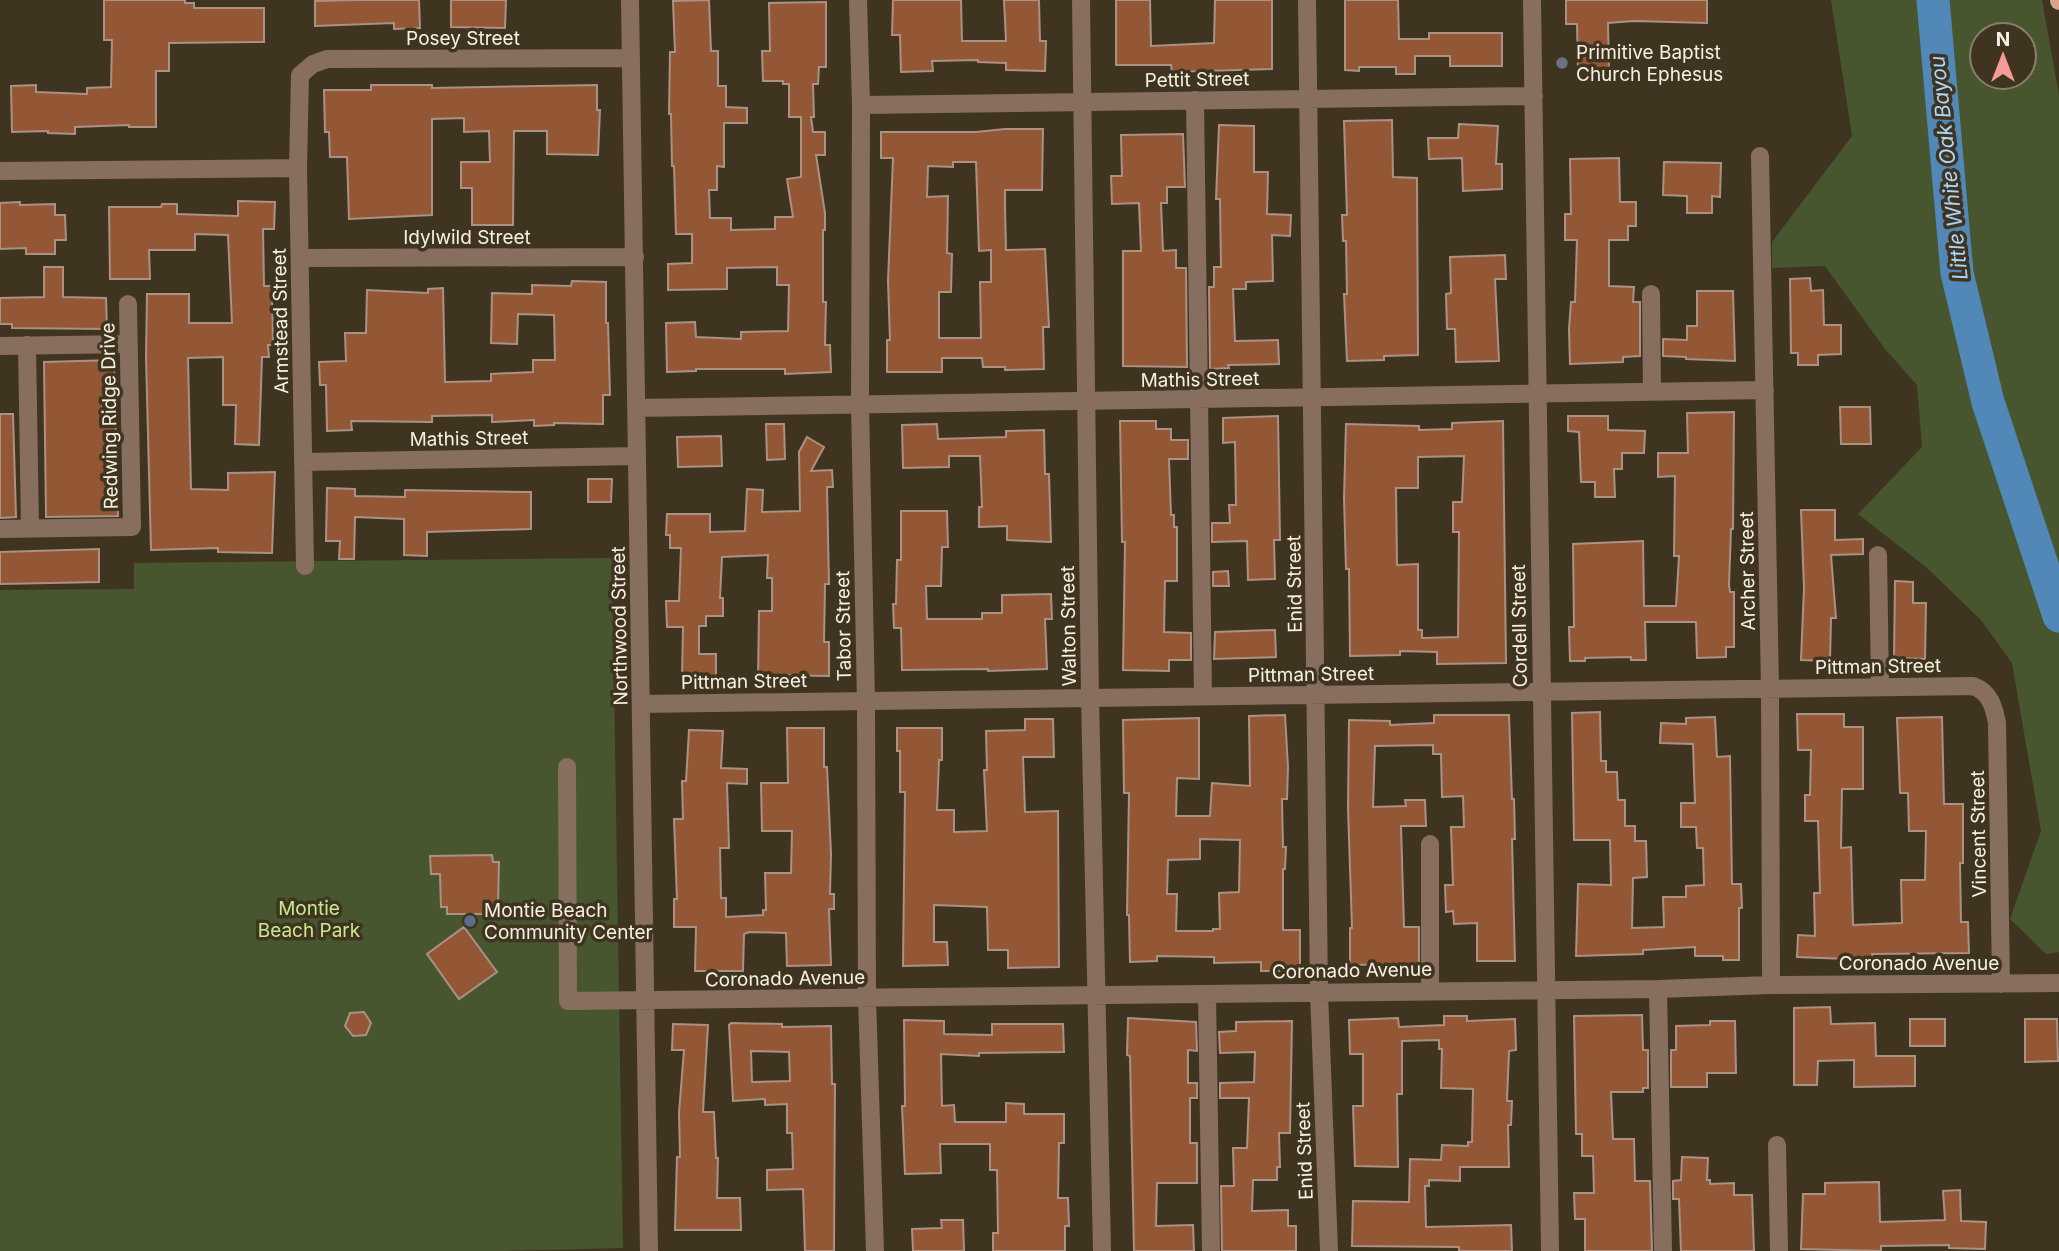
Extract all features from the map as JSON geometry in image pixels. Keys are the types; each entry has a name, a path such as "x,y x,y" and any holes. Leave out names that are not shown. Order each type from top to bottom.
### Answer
{"street":[{"name":"Northwood Street","path":"630,0 649,1251"},
{"name":"Tabor Street","path":"858,0 867,998 875,1251"},
{"name":"Walton Street","path":"1081,0 1090,698 1102,1251"},
{"name":"Enid Street","path":"1307,0 1319,992 1329,1251"},
{"name":"Cordell Street","path":"1532,0 1550,1251"},
{"name":"Posey Street","path":"300,75 313,64 327,59 631,58"},
{"name":"Armstead Street","path":"300,75 305,566"},
{"name":"Pettit Street","path":"861,105 1534,96"},
{"path":"1195,100 1203,696"},
{"name":"Archer Street","path":"1760,156 1770,688 1771,985"},
{"path":"0,171 299,168"},
{"name":"Idylwild Street","path":"300,258 635,257"},
{"path":"1651,293 1652,391"},
{"name":"Redwing Ridge Drive","path":"30,529 132,527 128,304"},
{"path":"0,346 129,344"},
{"path":"0,529 30,529 27,345"},
{"name":"Mathis Street","path":"636,408 1765,390"},
{"name":"Mathis Street","path":"303,462 636,456"},
{"path":"1878,555 1880,687"},
{"name":"Pittman Street","path":"642,704 1770,688 1980,688"},
{"name":"Vincent Street","path":"1980,688 1993,705 1997,723 2001,984"},
{"name":"Coronado Avenue","path":"567,767 568,1001 1658,989 1771,985 2059,984"},
{"path":"1430,844 1430,990"},
{"path":"1658,989 1663,1251"},
{"path":"1207,994 1211,1251"},
{"path":"1777,1145 1779,1251"}],"green space":[{"path":"1831,0 2042,0 2059,95 2059,952 2046,954 2010,919 2041,831 2012,663 1981,620 1926,567 1858,514 1922,447 1917,385 1885,349 1825,266 1772,268 1772,242 1852,136"},
{"name":"Montie Beach Park","path":"612,558 623,1248 495,1251 0,1251 0,590 134,589 134,563"}],"building":[{"path":"104,0 185,0 185,3 194,3 194,8 264,8 264,42 169,43 169,71 156,71 156,127 75,127 75,134 48,131 12,132 11,86 36,85 36,92 87,94 87,88 111,87 112,40 104,40"},
{"path":"419,0 420,28 394,29 394,23 315,26 315,1"},
{"path":"451,0 506,0 505,28 451,27"},
{"path":"709,0 711,51 718,51 718,86 726,86 726,107 747,108 747,123 724,123 724,167 717,166 717,190 709,190 710,218 731,218 731,230 775,229 775,217 793,217 787,179 801,177 801,117 789,117 789,84 783,84 783,81 763,81 762,51 770,51 769,3 826,2 826,67 819,67 818,84 813,84 814,117 811,117 813,132 825,132 825,155 816,155 825,213 823,302 826,302 825,345 830,345 831,372 785,374 785,369 696,369 667,372 666,323 695,322 696,337 741,339 741,332 788,331 789,285 777,285 777,267 727,268 727,289 668,290 668,264 692,263 692,234 676,234 669,114 670,52 675,52 673,1"},
{"path":"893,0 961,0 962,41 1006,41 1004,0 1039,0 1040,41 1046,41 1045,71 1006,70 1006,63 978,60 932,61 933,71 901,72 900,35 892,35"},
{"path":"1116,0 1150,0 1151,46 1214,43 1215,0 1272,0 1272,69 1172,72 1171,65 1116,65"},
{"path":"1345,0 1398,0 1399,39 1429,39 1429,33 1502,33 1502,66 1450,66 1450,56 1415,56 1415,74 1396,74 1396,67 1359,67 1359,71 1345,70"},
{"path":"1566,0 1707,0 1707,23 1608,23 1609,70 1578,71 1577,24 1566,24"},
{"path":"371,85 432,85 432,88 597,85 597,110 600,110 598,155 547,154 547,131 514,131 513,225 472,225 472,188 461,188 461,162 490,162 489,131 464,132 464,118 432,119 432,215 349,219 347,157 330,157 329,132 325,132 324,90 371,90"},
{"path":"1392,120 1393,177 1417,178 1418,355 1384,356 1384,360 1347,361 1344,294 1347,294 1346,241 1343,241 1342,215 1347,215 1344,121"},
{"path":"1459,124 1498,126 1496,164 1502,164 1502,189 1463,191 1462,158 1429,159 1428,138 1458,138"},
{"path":"1219,125 1254,126 1254,172 1268,172 1267,214 1291,215 1290,236 1272,235 1273,281 1246,282 1246,289 1233,289 1235,341 1278,340 1279,364 1228,365 1229,368 1210,369 1209,287 1214,287 1214,267 1221,267 1220,199 1216,199"},
{"path":"1043,129 1042,190 1005,190 1005,208 1006,250 1045,249 1049,327 1043,327 1044,369 1005,370 1005,367 983,367 982,358 942,358 942,372 887,372 887,340 890,340 888,281 893,158 881,158 881,132","holes":["953,162 976,162 979,251 991,250 991,282 980,282 981,338 939,338 939,292 951,292 952,254 947,253 948,196 927,197 928,166 953,167"]},
{"path":"1183,134 1185,187 1167,187 1167,203 1161,203 1163,251 1176,250 1176,268 1186,268 1187,367 1123,366 1123,251 1141,251 1139,203 1112,204 1111,176 1122,176 1121,135"},
{"path":"1619,158 1620,202 1636,202 1636,226 1628,226 1628,240 1609,240 1609,286 1634,287 1633,302 1640,302 1640,356 1623,357 1623,362 1570,364 1569,329 1571,302 1575,302 1577,240 1565,240 1565,214 1571,214 1570,159"},
{"path":"1664,162 1721,163 1720,197 1712,196 1712,213 1687,213 1687,196 1663,195"},
{"path":"238,201 275,202 274,229 263,229 264,286 272,286 273,345 268,345 269,357 262,357 259,445 235,444 236,405 223,405 223,357 188,358 191,489 228,490 228,473 275,472 272,553 218,552 218,548 151,550 147,294 189,294 189,323 232,323 228,235 195,234 195,250 149,250 150,279 110,279 109,207 161,207 162,204 177,204 177,214 238,216"},
{"path":"20,202 20,205 55,204 55,215 65,215 66,240 55,240 55,254 26,254 26,248 0,249 0,203"},
{"path":"1505,255 1506,279 1495,279 1499,361 1456,362 1455,329 1447,329 1446,294 1451,293 1450,257"},
{"path":"44,267 63,267 63,297 106,298 107,329 12,328 12,324 0,324 0,298 44,297"},
{"path":"1810,278 1811,291 1823,290 1824,325 1841,325 1841,354 1818,355 1818,365 1798,365 1798,353 1791,353 1790,279"},
{"path":"572,281 606,282 610,395 603,395 603,424 554,423 534,426 534,420 492,422 492,415 432,416 432,422 351,421 352,430 327,431 326,385 320,385 319,362 346,361 345,333 366,333 367,290 428,293 428,289 443,288 445,382 491,381 491,374 533,372 533,360 555,360 554,315 518,314 517,344 491,343 492,293 532,294 532,285 571,286"},
{"path":"1697,291 1733,291 1735,361 1663,356 1663,339 1687,340 1687,326 1697,326"},
{"path":"114,360 118,516 46,517 44,362"},
{"path":"1840,407 1870,407 1871,444 1841,444"},
{"path":"1734,412 1733,529 1729,585 1730,592 1734,592 1734,647 1726,647 1726,657 1697,658 1696,622 1645,622 1646,660 1631,660 1631,657 1570,661 1569,627 1574,627 1573,544 1643,541 1644,606 1676,606 1679,556 1674,556 1675,476 1658,477 1658,453 1688,453 1687,413"},
{"path":"0,414 13,414 16,517 0,518"},
{"path":"1278,416 1280,540 1274,540 1275,579 1248,580 1247,541 1212,542 1212,523 1230,523 1229,505 1236,505 1235,442 1223,443 1223,418"},
{"path":"1568,416 1608,416 1608,430 1645,431 1644,453 1622,453 1622,469 1614,469 1615,497 1595,497 1595,482 1581,482 1579,432 1568,431"},
{"path":"1120,421 1156,421 1156,429 1171,429 1171,440 1188,440 1188,459 1169,459 1171,515 1174,515 1174,527 1177,527 1177,581 1165,581 1164,632 1191,633 1191,660 1169,660 1169,671 1123,670 1125,542 1122,542"},
{"path":"1503,421 1506,663 1437,664 1437,652 1400,651 1400,655 1350,656 1349,569 1346,569 1344,498 1346,424 1419,426 1419,430 1452,429 1452,423","holes":["1464,456 1462,502 1453,502 1453,532 1459,532 1458,637 1422,638 1422,630 1418,630 1418,564 1397,565 1396,488 1418,488 1418,457"]},
{"path":"766,424 784,424 785,459 767,460"},
{"path":"937,424 938,439 1006,437 1006,431 1044,430 1045,474 1049,474 1051,542 1007,540 1007,526 979,527 979,507 982,507 980,456 949,456 949,467 903,468 902,425"},
{"path":"721,436 722,466 678,467 677,437"},
{"path":"807,437 824,447 811,471 832,470 833,487 827,487 829,584 825,584 824,642 829,642 829,676 776,675 776,679 758,680 759,611 772,611 772,578 767,578 768,555 722,557 720,598 723,598 723,616 706,616 706,626 699,626 699,654 716,654 716,676 682,676 683,627 667,627 666,601 679,601 681,548 670,548 670,535 666,535 667,514 710,514 710,532 745,531 747,489 763,490 762,512 800,511 799,452"},
{"path":"588,479 612,479 611,502 588,502"},
{"path":"327,488 355,489 355,496 405,497 405,490 531,492 531,529 427,532 427,556 404,555 404,519 355,517 354,559 339,559 340,541 326,541"},
{"path":"1801,510 1835,510 1835,540 1863,539 1863,554 1831,555 1836,618 1831,618 1830,661 1801,660 1804,588"},
{"path":"901,511 947,511 948,547 942,547 941,586 926,586 927,619 982,619 982,613 1002,613 1002,595 1051,594 1052,619 1045,619 1047,669 902,670 901,628 894,628 893,604 896,604 897,560 901,560"},
{"path":"99,549 99,582 0,584 0,552"},
{"path":"1228,571 1229,586 1213,586 1213,572"},
{"path":"1895,581 1913,582 1913,603 1926,603 1925,659 1894,658"},
{"path":"1275,630 1276,657 1214,659 1215,632"},
{"path":"1600,712 1601,761 1606,761 1606,772 1617,772 1618,800 1625,800 1625,826 1635,826 1635,841 1646,841 1647,877 1633,878 1632,928 1664,927 1663,897 1686,897 1686,886 1704,885 1703,848 1697,848 1696,827 1681,827 1681,803 1695,803 1693,744 1660,743 1661,723 1686,724 1686,718 1715,717 1717,757 1730,756 1732,884 1741,884 1739,960 1723,960 1723,956 1695,956 1695,947 1643,950 1643,954 1576,956 1578,884 1611,885 1610,840 1574,840 1572,713"},
{"path":"1797,714 1844,714 1844,727 1863,727 1863,789 1842,789 1841,848 1851,847 1853,925 1902,923 1901,880 1925,880 1926,831 1909,831 1908,793 1900,793 1897,718 1942,717 1944,804 1963,804 1961,922 1968,922 1969,953 1872,954 1872,960 1797,957 1798,935 1815,936 1814,893 1820,893 1818,821 1805,821 1805,795 1810,795 1811,750 1798,750"},
{"path":"1285,715 1288,767 1287,799 1282,799 1283,847 1286,847 1283,869 1283,930 1300,930 1300,971 1261,971 1261,962 1214,963 1214,957 1157,956 1157,961 1130,962 1127,915 1129,793 1124,793 1123,720 1199,718 1199,779 1177,778 1176,816 1210,816 1212,783 1250,786 1249,716","holes":["1200,839 1240,840 1239,892 1219,893 1220,929 1176,931 1177,894 1167,894 1168,860 1200,859"]},
{"path":"1434,715 1509,715 1515,839 1512,839 1515,961 1477,961 1477,923 1454,924 1453,911 1446,912 1445,885 1453,885 1451,827 1464,827 1463,796 1442,797 1441,754 1433,754 1433,745 1375,746 1373,807 1406,806 1405,800 1425,800 1426,826 1401,826 1404,927 1419,927 1419,964 1350,965 1352,928 1348,808 1349,720 1390,721 1390,725 1434,723"},
{"path":"1025,719 1053,719 1054,757 1023,757 1025,812 1058,811 1059,967 1008,968 1008,950 988,950 987,907 934,905 934,942 947,942 948,965 903,966 905,792 900,792 897,728 942,728 937,810 954,810 954,832 987,831 984,770 987,770 986,731 1025,730"},
{"path":"787,728 824,728 824,767 827,767 831,854 830,894 834,894 834,909 829,909 831,965 787,966 786,933 749,932 744,934 743,971 695,971 696,927 674,927 674,899 677,899 674,819 683,819 682,781 686,781 689,730 723,731 721,768 747,769 747,784 727,783 729,848 720,848 721,898 726,898 726,917 763,915 763,910 766,910 765,873 791,873 792,831 762,831 761,783 788,783"},
{"path":"492,855 493,862 499,862 498,907 493,907 492,914 447,914 447,907 441,907 440,874 431,874 430,856"},
{"path":"464,927 497,972 459,999 427,954"},
{"path":"1830,1007 1831,1024 1875,1023 1876,1056 1915,1056 1915,1086 1854,1087 1854,1060 1818,1061 1817,1085 1794,1085 1794,1008"},
{"path":"364,1012 371,1023 366,1035 353,1036 345,1026 350,1013"},
{"path":"1642,1015 1643,1050 1648,1050 1648,1088 1643,1088 1643,1092 1611,1092 1613,1139 1634,1139 1635,1181 1650,1181 1652,1251 1585,1251 1585,1219 1575,1219 1574,1193 1594,1193 1593,1156 1582,1156 1582,1134 1576,1134 1574,1016"},
{"path":"1444,1016 1467,1016 1467,1021 1515,1019 1516,1050 1509,1051 1507,1101 1512,1101 1511,1125 1508,1125 1509,1167 1460,1167 1460,1181 1429,1180 1429,1186 1425,1186 1426,1227 1511,1225 1512,1251 1459,1251 1459,1247 1352,1246 1353,1201 1409,1202 1410,1159 1441,1160 1442,1145 1468,1146 1468,1142 1472,1142 1473,1089 1441,1088 1442,1049 1439,1049 1439,1040 1402,1041 1402,1094 1397,1094 1398,1167 1355,1166 1353,1106 1363,1106 1363,1054 1350,1054 1349,1020 1398,1018 1399,1027 1444,1025"},
{"path":"1128,1018 1196,1022 1197,1051 1188,1050 1188,1083 1197,1083 1197,1098 1190,1098 1190,1143 1197,1143 1197,1183 1157,1183 1156,1226 1193,1225 1194,1251 1134,1251"},
{"path":"1910,1019 1945,1019 1945,1046 1910,1046"},
{"path":"2025,1019 2057,1019 2058,1061 2025,1062"},
{"path":"904,1020 944,1021 944,1034 992,1035 992,1024 1063,1024 1064,1052 979,1053 979,1056 941,1054 942,1106 954,1105 955,1122 1006,1122 1006,1103 1024,1104 1024,1114 1064,1114 1064,1143 1059,1143 1058,1198 1068,1198 1069,1226 1065,1226 1065,1251 993,1251 993,1233 998,1233 997,1170 990,1170 990,1144 940,1144 941,1173 905,1174 902,1106 905,1106"},
{"path":"1292,1021 1290,1133 1279,1133 1280,1167 1277,1167 1277,1180 1253,1180 1252,1211 1288,1210 1288,1226 1296,1226 1296,1251 1222,1251 1221,1186 1234,1186 1233,1148 1247,1148 1249,1098 1220,1098 1220,1083 1254,1082 1255,1052 1220,1053 1219,1032 1236,1031 1236,1022"},
{"path":"1710,1021 1735,1021 1736,1073 1707,1073 1707,1087 1671,1087 1671,1050 1676,1050 1676,1026 1710,1025"},
{"path":"673,1024 708,1025 703,1112 714,1112 718,1158 717,1198 740,1198 741,1230 675,1230 684,1050 672,1050"},
{"path":"729,1025 831,1026 832,1084 835,1084 834,1251 805,1251 803,1189 767,1190 767,1170 793,1169 792,1133 787,1133 787,1104 765,1105 765,1099 733,1101","holes":["751,1051 789,1052 790,1081 752,1082"]},
{"path":"1682,1157 1708,1158 1707,1180 1710,1180 1710,1184 1734,1183 1734,1195 1752,1195 1754,1251 1681,1251 1679,1199 1673,1199 1673,1181 1681,1180"},
{"path":"1879,1182 1880,1222 1945,1220 1943,1191 1960,1190 1961,1221 1986,1222 1985,1249 1949,1248 1949,1245 1881,1246 1881,1251 1801,1249 1803,1194 1825,1194 1825,1183"},
{"path":"941,1220 963,1220 964,1251 913,1251 912,1229 942,1228"}],"waterway":[{"name":"Little White Oak Bayou","path":"1933,0 1957,273 1988,402 2059,616"}],"place":[{"name":"Primitive Baptist Church Ephesus","path":"1562,63"},
{"name":"Montie Beach Community Center","path":"470,921"}]}
